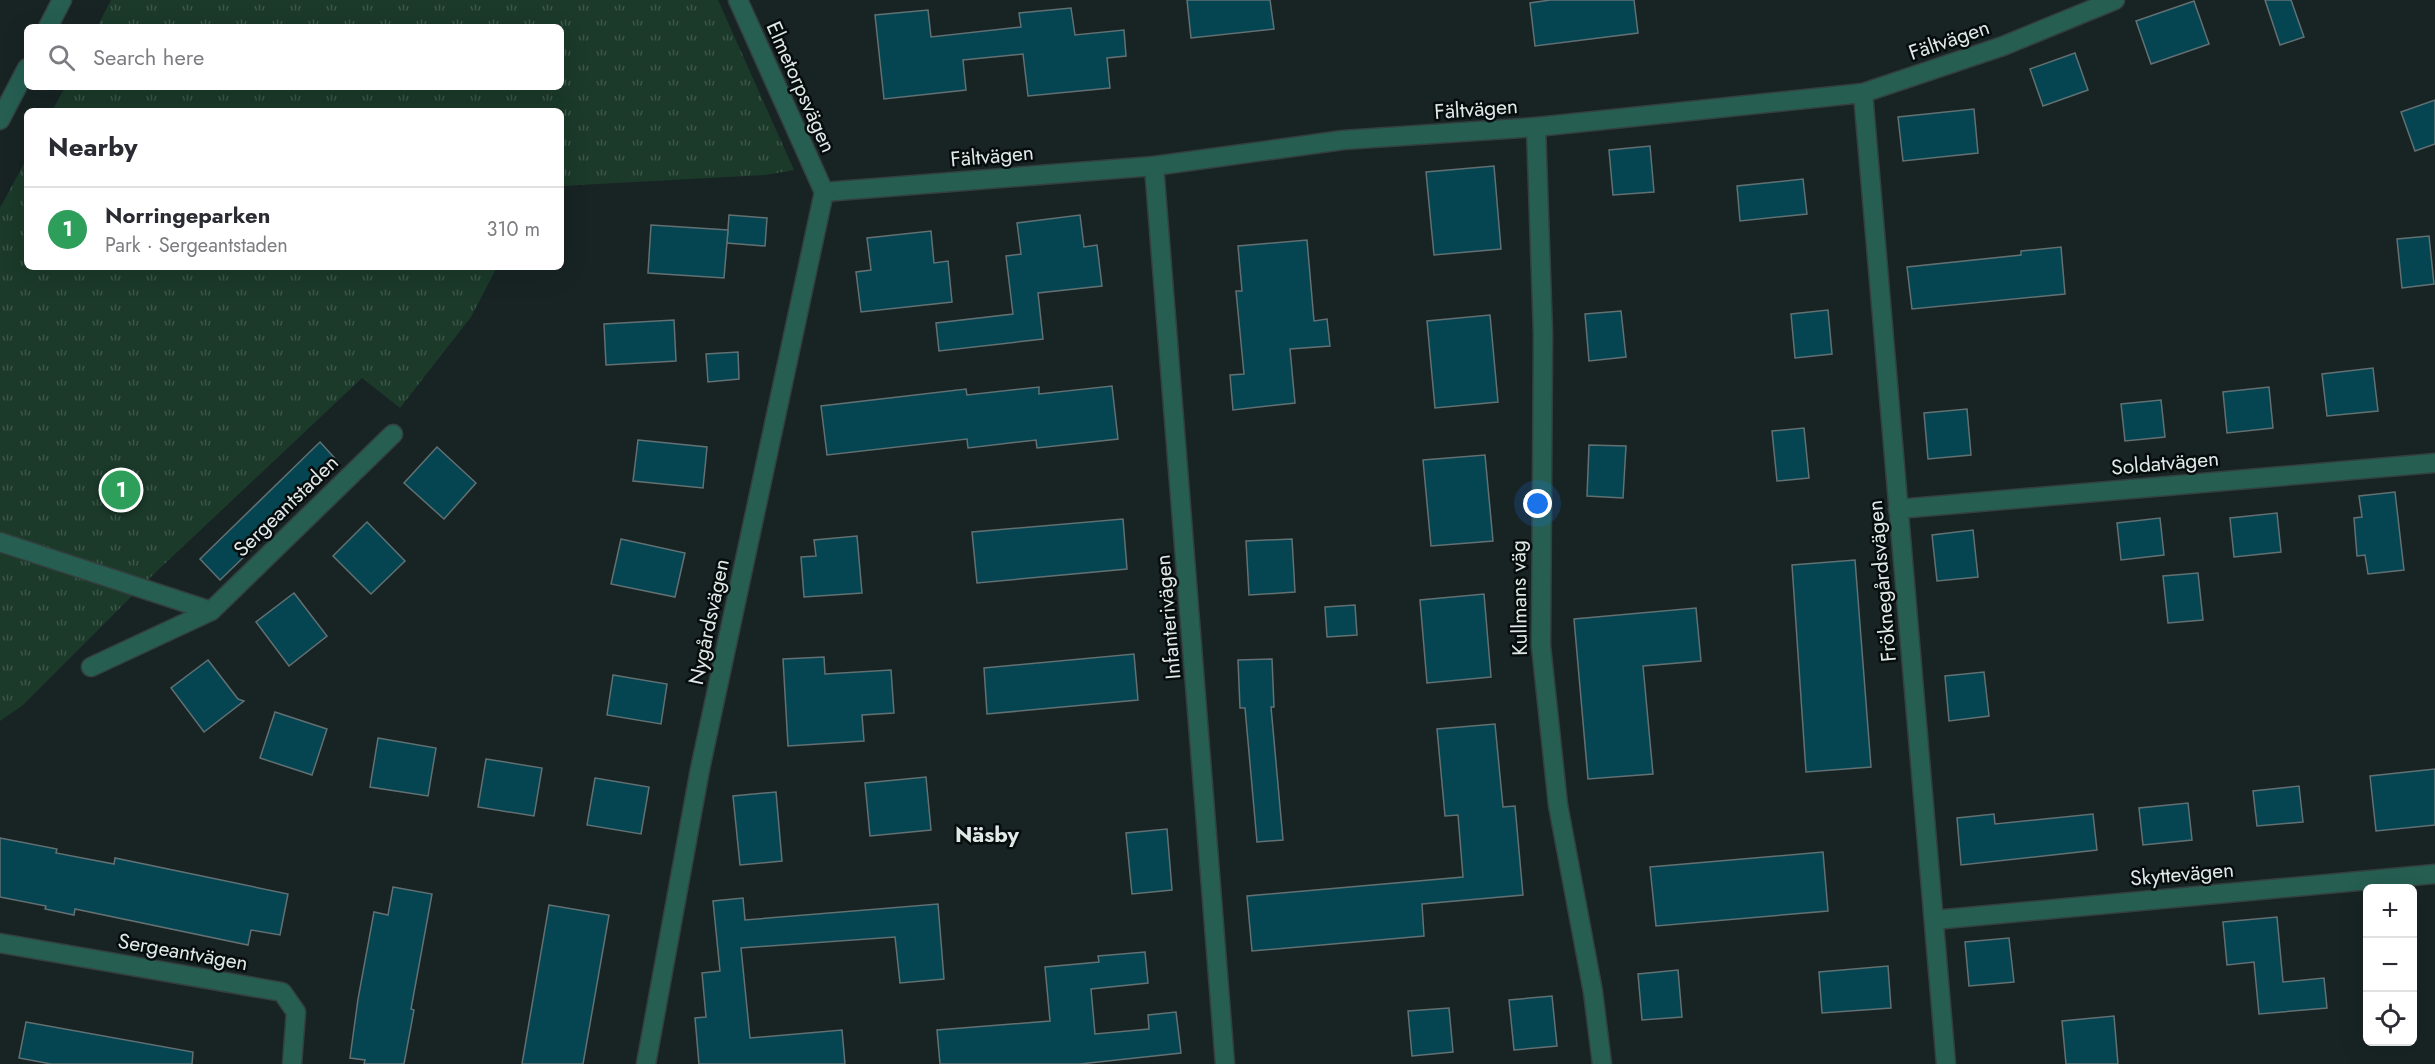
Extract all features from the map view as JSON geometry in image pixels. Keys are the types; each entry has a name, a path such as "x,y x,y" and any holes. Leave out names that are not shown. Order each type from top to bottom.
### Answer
{"street":[{"path":"50,24 62,0"},
{"name":"Elmetorpsvägen","path":"738,0 824,192"},
{"name":"Fältvägen","path":"824,192 1154,166 1343,140 1536,127 1863,93 2003,46 2115,0"},
{"path":"0,120 24,74"},
{"name":"Fröknegårdsvägen","path":"1863,93 1946,1064"},
{"name":"Kullmans väg","path":"1536,127 1543,334 1541,646 1558,805 1593,992 1602,1064"},
{"name":"Infanterivägen","path":"1154,166 1226,1064"},
{"name":"Nygårdsvägen","path":"646,1064 700,769 824,192"},
{"name":"Sergeantstaden","path":"91,667 211,611 393,434"},
{"name":"Soldatvägen","path":"1898,509 2435,463"},
{"path":"0,542 211,611"},
{"name":"Skyttevägen","path":"1934,920 2435,874"},
{"name":"Sergeantvägen","path":"0,943 282,992 296,1012 292,1064"}],"green space":[{"path":"111,0 718,0 794,170 765,175 564,186 564,108 54,108 63,90 564,90 564,24 99,24"},
{"path":"24,164 24,270 495,270 471,317 400,408 362,378 156,572 23,705 0,721 0,208"}],"building":[{"path":"1187,0 1270,0 1274,29 1191,38"},
{"path":"1550,0 1634,0 1638,33 1535,46 1530,3"},
{"path":"2265,0 2291,0 2304,37 2280,45"},
{"path":"2194,1 2209,44 2151,64 2136,21"},
{"path":"1071,8 1075,35 1124,30 1126,56 1107,58 1110,88 1028,96 1023,54 963,60 966,90 884,99 875,15 928,10 931,37 1021,27 1019,13"},
{"path":"2075,53 2088,90 2043,106 2030,69"},
{"path":"2435,100 2435,144 2415,151 2401,112"},
{"path":"1974,109 1978,153 1903,161 1898,117"},
{"path":"1650,146 1654,192 1613,195 1609,150"},
{"path":"1494,166 1501,249 1434,255 1426,172"},
{"path":"1803,179 1807,214 1740,221 1737,186"},
{"path":"729,215 767,218 765,246 727,243"},
{"path":"1080,215 1084,247 1097,245 1102,286 1038,293 1043,339 939,351 936,323 1013,314 1006,256 1021,254 1017,223"},
{"path":"651,225 728,230 724,278 648,273"},
{"path":"931,231 934,263 948,261 952,302 861,312 856,272 871,270 867,238"},
{"path":"2429,236 2434,284 2402,288 2397,239"},
{"path":"1307,240 1314,321 1327,319 1330,346 1290,349 1295,403 1233,410 1230,375 1244,374 1236,291 1242,291 1238,246"},
{"path":"2061,247 2065,294 1912,309 1907,267 2021,255 2021,251"},
{"path":"1828,310 1832,354 1795,358 1791,314"},
{"path":"1621,311 1626,357 1589,361 1585,314"},
{"path":"1490,315 1498,402 1435,408 1427,321"},
{"path":"674,320 676,361 606,365 604,324"},
{"path":"738,352 739,379 708,382 706,354"},
{"path":"2373,368 2378,411 2327,416 2322,374"},
{"path":"1112,386 1118,439 1037,448 1036,440 968,448 967,439 827,455 821,406 966,389 967,395 1039,387 1039,394"},
{"path":"2269,387 2273,428 2227,433 2223,392"},
{"path":"2161,400 2165,437 2125,441 2121,404"},
{"path":"1967,409 1971,455 1928,459 1924,413"},
{"path":"1804,428 1809,478 1777,481 1772,431"},
{"path":"638,440 707,447 703,488 633,481"},
{"path":"320,442 340,464 220,580 200,559"},
{"path":"1589,445 1626,446 1623,498 1587,496"},
{"path":"437,447 476,483 444,519 404,483"},
{"path":"1485,455 1493,541 1431,546 1423,460"},
{"path":"2395,492 2404,570 2368,574 2365,555 2357,556 2354,518 2362,517 2359,496"},
{"path":"2277,513 2281,552 2234,557 2230,518"},
{"path":"2160,518 2164,555 2121,560 2117,523"},
{"path":"1123,519 1127,569 977,583 972,532"},
{"path":"367,522 405,561 371,594 333,556"},
{"path":"1973,530 1978,577 1937,581 1932,535"},
{"path":"857,536 862,593 804,597 801,557 816,556 814,540"},
{"path":"621,539 685,553 675,597 611,584"},
{"path":"1292,539 1295,592 1249,595 1246,541"},
{"path":"1855,560 1871,767 1806,772 1792,565"},
{"path":"2198,573 2203,620 2168,623 2163,576"},
{"path":"294,593 327,636 289,666 256,622"},
{"path":"1484,594 1491,677 1427,683 1420,600"},
{"path":"1355,605 1357,635 1327,637 1325,607"},
{"path":"1696,608 1701,661 1643,666 1653,774 1588,779 1574,619"},
{"path":"1134,654 1138,700 987,714 984,668"},
{"path":"824,657 825,674 891,670 894,713 862,715 864,741 788,746 783,659"},
{"path":"1272,659 1274,707 1271,707 1283,840 1257,842 1245,708 1240,708 1238,660"},
{"path":"208,660 238,699 244,701 204,732 171,688"},
{"path":"1984,672 1989,716 1949,721 1945,676"},
{"path":"613,675 667,684 661,724 607,715"},
{"path":"275,712 327,729 312,775 260,758"},
{"path":"1495,724 1503,807 1515,806 1523,895 1422,904 1424,936 1252,951 1247,896 1463,877 1458,815 1445,816 1437,729"},
{"path":"378,738 436,748 428,796 370,787"},
{"path":"486,759 542,768 534,816 478,807"},
{"path":"2435,769 2435,825 2376,831 2370,776"},
{"path":"926,777 931,830 870,836 865,783"},
{"path":"595,778 649,787 641,834 587,825"},
{"path":"2299,786 2303,822 2257,826 2253,791"},
{"path":"776,792 782,861 740,865 733,796"},
{"path":"2188,803 2192,840 2143,845 2139,808"},
{"path":"1994,814 1995,824 2093,814 2097,850 1961,865 1957,818"},
{"path":"1167,829 1172,890 1132,894 1126,833"},
{"path":"0,838 57,849 56,853 114,864 115,858 288,894 280,935 251,930 248,945 75,909 74,915 45,909 46,906 0,897"},
{"path":"1823,852 1828,911 1656,926 1650,867"},
{"path":"393,887 432,894 411,1009 414,1010 404,1064 364,1064 365,1060 350,1058 358,999 374,912 388,915"},
{"path":"743,898 745,920 938,904 944,979 900,983 895,937 741,948 750,1038 842,1030 845,1064 699,1064 695,1018 706,1017 702,973 720,971 713,901"},
{"path":"549,905 609,915 583,1064 522,1064"},
{"path":"2277,917 2283,982 2324,978 2327,1008 2259,1014 2254,962 2227,965 2223,922"},
{"path":"2009,938 2014,982 1969,986 1965,942"},
{"path":"1145,952 1148,983 1091,989 1095,1034 1149,1029 1148,1015 1176,1012 1181,1053 1080,1064 940,1064 937,1030 1050,1021 1045,967 1099,962 1098,956"},
{"path":"1888,966 1891,1008 1822,1013 1819,972"},
{"path":"1678,970 1682,1017 1642,1020 1638,974"},
{"path":"1552,996 1557,1046 1514,1050 1509,1000"},
{"path":"1449,1008 1453,1052 1412,1056 1408,1011"},
{"path":"2114,1016 2118,1064 2066,1064 2062,1021"},
{"path":"26,1022 193,1052 192,1064 51,1064 19,1058"}],"place":[{"name":"Norringeparken","path":"121,490"}],"district":[{"name":"Näsby","path":"987,834"}]}
